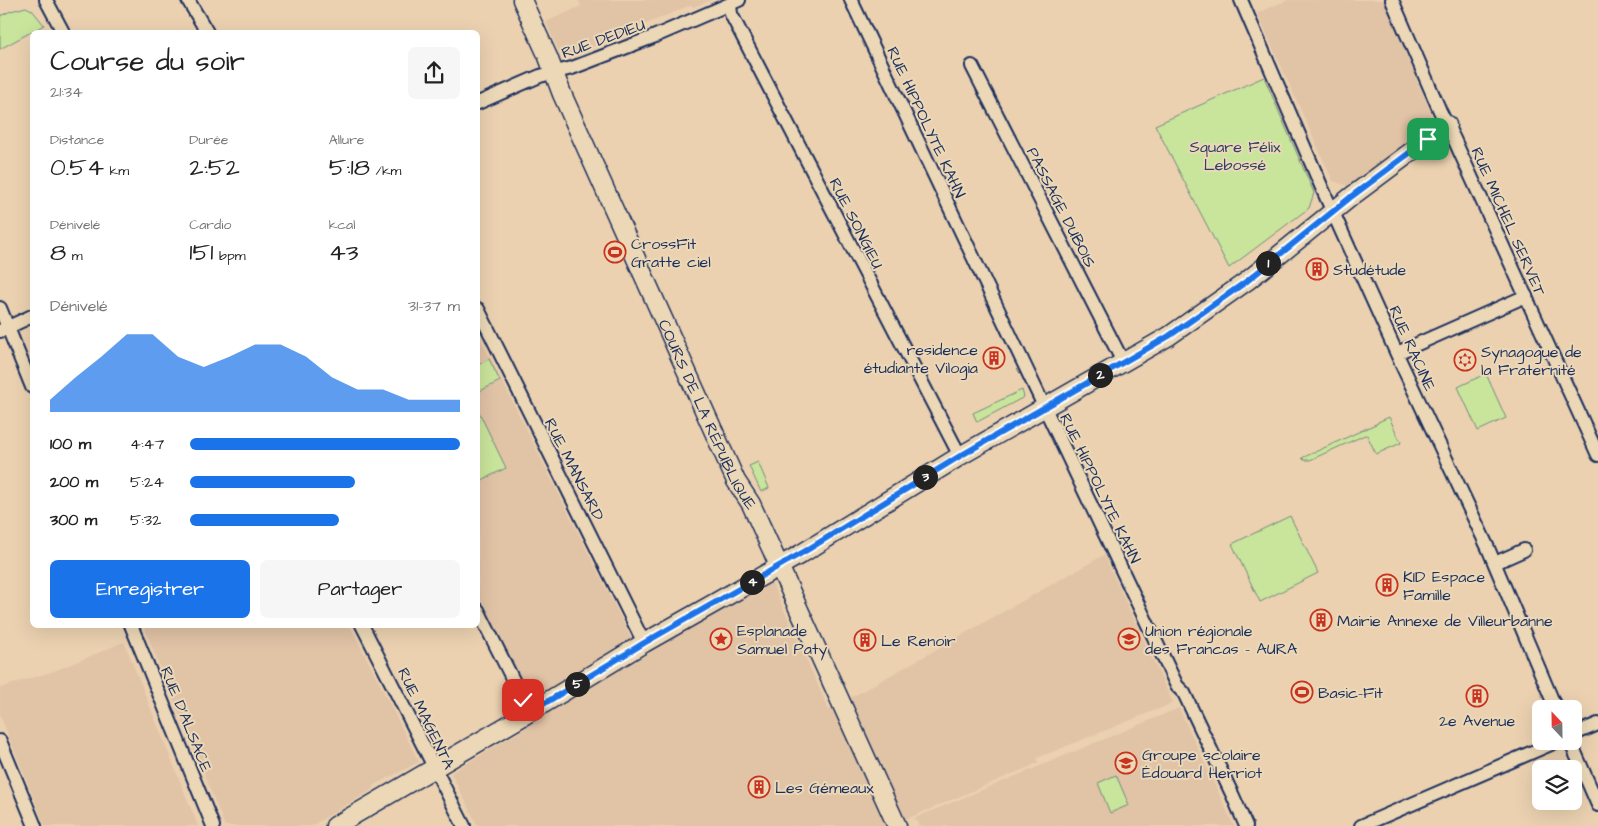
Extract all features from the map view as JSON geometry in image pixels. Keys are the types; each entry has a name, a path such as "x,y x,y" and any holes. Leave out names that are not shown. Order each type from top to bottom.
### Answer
{"street":[{"path":"46,0 62,30"},
{"path":"188,0 206,30"},
{"name":"COURS DE LA RÉPUBLIQUE","path":"522,0 566,103 736,480 751,504 897,826"},
{"name":"RUE HIPPOLYTE KAHN","path":"851,0 1177,686 1184,693 1246,826"},
{"name":"RUE RACINE","path":"1241,0 1397,353 1495,563 1552,700"},
{"name":"RUE MICHEL SERVET","path":"1392,0 1447,125 1598,454"},
{"name":"RUE DEDIEU","path":"480,103 529,80 572,68 653,37 734,2"},
{"name":"RUE SONGIEU","path":"734,2 731,14 960,456"},
{"name":"PASSAGE DUBOIS","path":"972,66 1123,362"},
{"path":"335,826 644,643 779,566 960,456 1191,322 1247,281 1333,211 1447,125"},
{"path":"1397,353 1526,296"},
{"path":"0,308 4,329 30,383"},
{"name":"RUE MANSARD","path":"480,314 644,643"},
{"path":"4,329 30,317"},
{"path":"1495,563 1524,550"},
{"path":"480,614 523,700 527,714"},
{"name":"RUE D'ALSACE","path":"132,628 214,826"},
{"name":"RUE MAGENTA","path":"364,628 464,826"},
{"path":"1582,731 1598,724"},
{"path":"0,741 35,826"},
{"path":"1361,826 1537,750"},
{"path":"1574,750 1598,805"}],"shaded area":[{"path":"578,0 712,0 693,7 691,5 570,56 559,52 546,22 581,6"},
{"path":"1288,0 1384,0 1434,121 1348,186 1333,181 1257,13"},
{"path":"480,337 641,658 771,581 829,710 1104,555 1173,703 1037,758 1038,763 890,826 478,826 451,773 539,720 480,600"},
{"path":"144,628 352,628 419,762 374,785 372,790 311,826 225,826"},
{"path":"124,642 198,826 45,826 0,715 0,688 57,670"},
{"name":"Groupe scolaire Édouard Herriot","path":"1179,708 1234,826 919,826 915,818"}],"green space":[{"path":"26,7 32,10 44,25 35,30 30,30 30,33 0,49 0,16"},
{"name":"Square Félix Lebossé","path":"1264,77 1314,193 1309,208 1229,268 1155,125"},
{"path":"489,359 500,381 480,391 480,364"},
{"path":"1483,375 1487,376 1506,418 1478,431 1458,387"},
{"path":"1022,390 1024,397 977,422 973,413"},
{"path":"480,414 506,468 480,481"},
{"path":"1389,417 1401,443 1376,454 1367,435 1365,435 1310,460 1302,458 1378,423"},
{"path":"758,462 769,488 761,492 749,466"},
{"path":"1290,516 1318,573 1260,602 1232,544"},
{"path":"1116,775 1129,805 1110,813 1098,783"}],"place":[{"name":"CrossFit Gratte ciel","path":"615,252"},
{"name":"Studétude","path":"1317,269"},
{"name":"residence étudiante Vilogia","path":"994,358"},
{"name":"Synagogue de la Fraternité","path":"1465,360"},
{"name":"KID Espace Famille","path":"1387,585"},
{"name":"Mairie Annexe de Villeurbanne","path":"1321,620"},
{"name":"Esplanade Samuel Paty","path":"721,639"},
{"name":"Union régionale des Francas - AURA","path":"1129,639"},
{"name":"Le Renoir","path":"865,640"},
{"name":"Basic-Fit","path":"1302,692"},
{"name":"2e Avenue","path":"1477,696"},
{"name":"Groupe scolaire Édouard Herriot","path":"1126,763"},
{"name":"Les Gémeaux","path":"759,787"}],"route":[{"path":"523,700 527,714 644,643 807,550 1055,400 1169,336 1247,281 1352,196 1428,139"}]}
